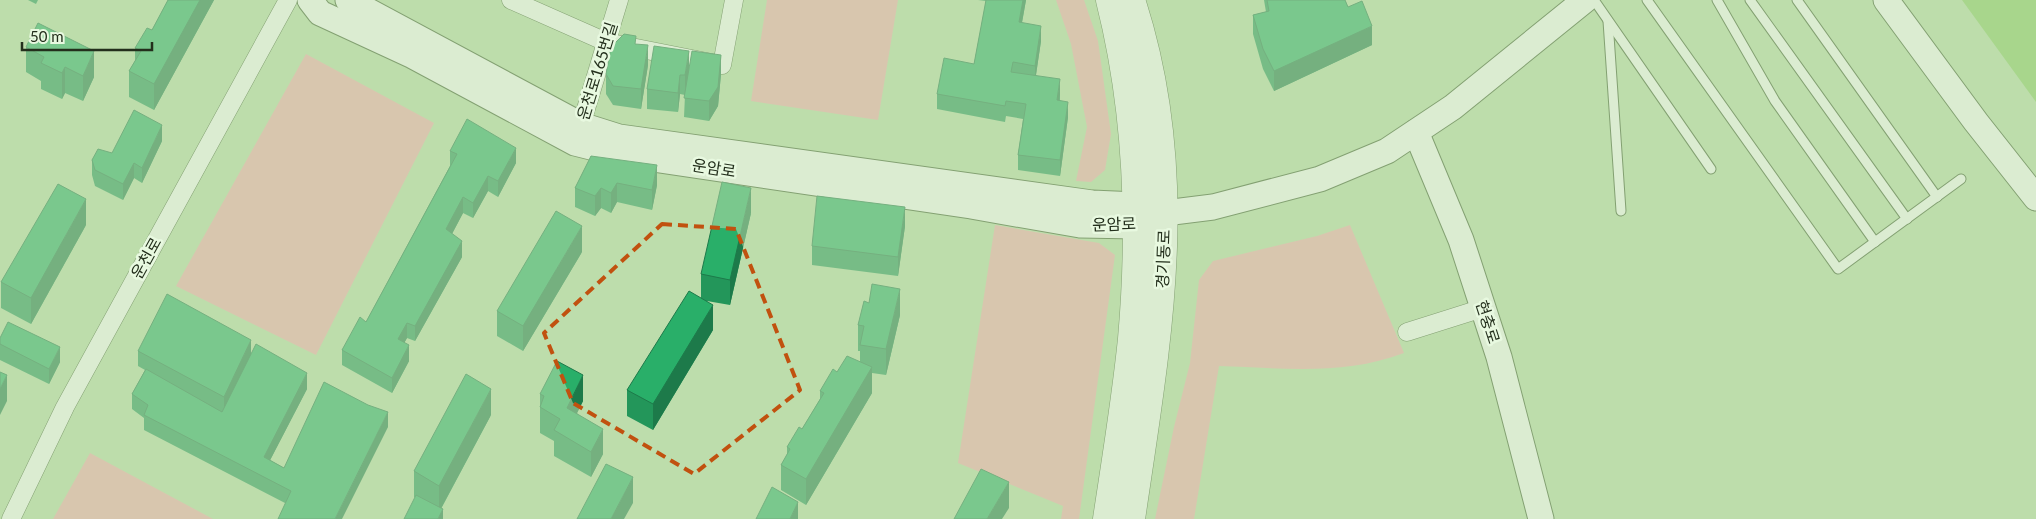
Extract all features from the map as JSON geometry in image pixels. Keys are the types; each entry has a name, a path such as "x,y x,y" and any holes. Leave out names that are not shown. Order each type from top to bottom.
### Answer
{"main road":[{"name":"경기동로","path":"1107,519 1132,338 1137,215 1136,156 1131,101 1120,39 1110,0"},
{"name":"경기동로","path":"1131,0 1151,73 1158,117 1165,213 1162,291 1154,363 1131,519"}],"street":[{"name":"운천로","path":"11,519 66,407 288,0"},
{"name":"운암로","path":"310,0 320,14 578,134 629,138 1092,203 1137,215 1165,213"},
{"name":"운암로","path":"348,0 578,134"},
{"path":"511,0 606,42 722,65 734,0"},
{"name":"운천로165번길","path":"578,134 619,0"},
{"path":"1165,213 1213,208 1320,179 1387,151 1453,107 1585,0"},
{"path":"1886,0 1976,122 2036,198"},
{"name":"현충로","path":"1416,132 1461,240 1500,356 1541,519"},
{"path":"1407,332 1483,308"}],"lane":[{"path":"1594,0 1711,169"},
{"path":"1647,0 1838,269 1961,179"},
{"path":"1717,0 1774,101 1875,242"},
{"path":"1750,0 1907,219"},
{"path":"1796,0 1937,197"},
{"path":"1608,21 1620,211"}],"highlighted area":[{"path":"662,224 736,229 800,390 694,474 573,403 544,333"}],"shaded area":[{"path":"767,0 898,0 878,120 751,101"},
{"path":"1056,0 1084,0 1098,41 1111,134 1105,170 1091,182 1076,181 1087,127 1071,44"},
{"path":"1962,0 2036,0 2036,102"},
{"path":"306,54 434,123 316,355 176,286"},
{"path":"995,225 1099,243 1115,255 1079,519 1061,519 1063,506 958,463"},
{"path":"1350,225 1404,353 1358,365 1335,368 1289,369 1219,366 1194,519 1155,519 1174,427 1190,363 1199,280 1213,261 1317,236"},
{"path":"90,453 213,519 53,519"}],"building":[{"path":"168,0 200,0 154,84 129,71 141,51 135,48 147,28 152,30"},
{"path":"986,0 1023,0 1019,22 1041,26 1035,66 1013,62 1011,72 1060,79 1057,100 1068,102 1060,160 1018,155 1026,104 1006,101 1005,106 937,94 944,58 974,64"},
{"path":"1267,0 1345,0 1348,7 1362,1 1372,26 1274,71 1263,49 1253,15 1269,11"},
{"path":"38,23 94,51 83,76 65,67 62,73 41,63 44,57 26,47"},
{"path":"624,34 636,36 635,44 648,45 641,89 613,86 606,74 611,47"},
{"path":"654,46 689,51 685,75 680,75 678,93 647,89"},
{"path":"692,51 721,55 718,87 709,101 684,98"},
{"path":"134,110 162,125 142,168 134,163 123,184 95,170 92,160 98,149 112,153"},
{"path":"467,119 516,148 498,181 488,176 473,203 463,197 446,229 462,241 415,326 407,323 398,339 409,345 392,378 342,350 360,317 366,322 457,154 450,151"},
{"path":"591,156 657,165 652,190 617,183 611,193 601,188 595,196 575,188"},
{"path":"722,182 751,188 730,280 701,274"},
{"path":"58,184 86,199 31,298 1,282"},
{"path":"817,196 905,207 898,257 812,246"},
{"path":"556,211 582,226 523,326 497,311"},
{"path":"872,284 900,289 886,349 860,345 864,326 858,325 864,301 869,303"},
{"path":"689,291 713,305 653,404 627,390"},
{"path":"167,294 251,340 224,397 138,351"},
{"path":"8,322 60,347 49,369 0,344 0,338"},
{"path":"256,344 307,373 264,457 284,468 324,382 368,405 388,412 335,519 278,519 291,491 144,415 148,405 132,394 146,369 222,412"},
{"path":"847,356 872,367 806,479 781,465 790,449 787,447 799,427 802,429 824,393 820,391 833,369 837,372"},
{"path":"557,361 583,375 567,408 603,429 591,452 554,430 560,419 540,407 544,396 540,394"},
{"path":"0,372 7,375 0,389"},
{"path":"466,374 491,389 439,486 414,471"},
{"path":"606,464 633,477 611,519 577,519"},
{"path":"981,469 1009,482 987,519 954,519"},
{"path":"772,487 798,502 790,519 756,519"},
{"path":"416,495 443,509 438,519 404,519"}]}
